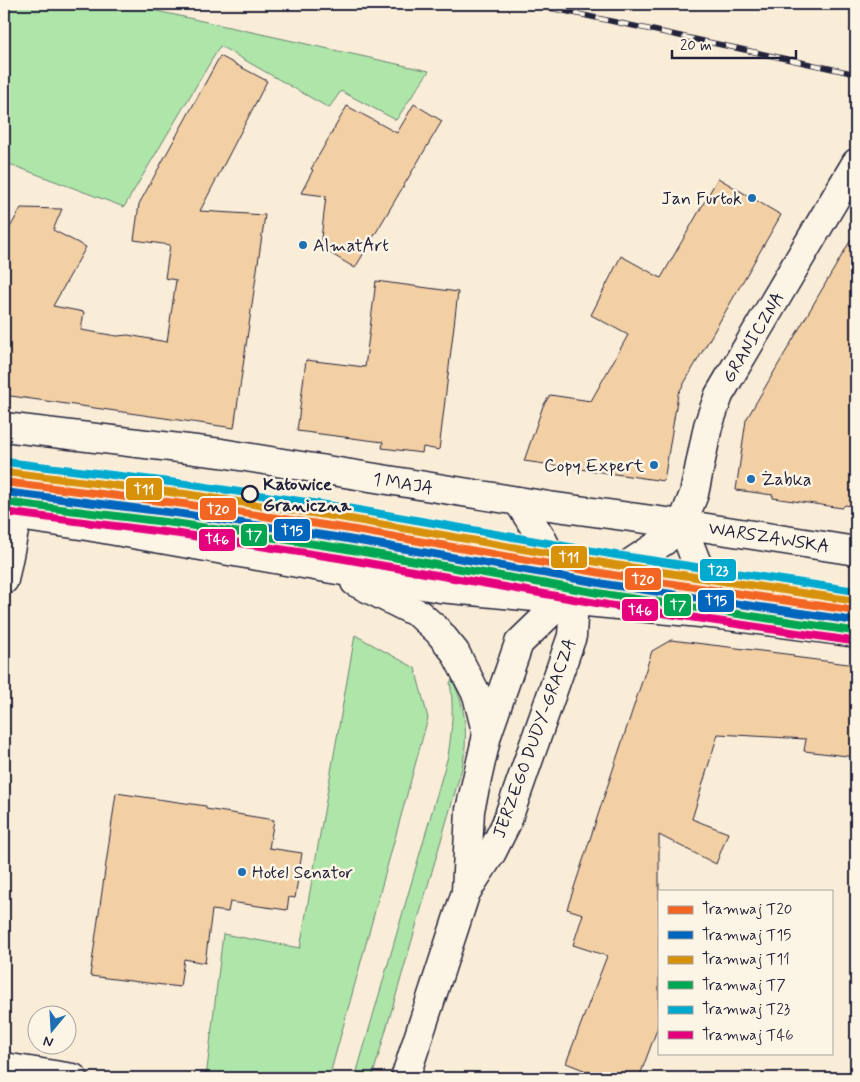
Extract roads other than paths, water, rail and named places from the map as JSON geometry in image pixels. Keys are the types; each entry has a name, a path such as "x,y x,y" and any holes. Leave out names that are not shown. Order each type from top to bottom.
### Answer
{"street":[{"name":"GRANICZNA","path":"682,524 694,494 708,426 719,395 856,163"},
{"name":"1 MAJA","path":"4,427 221,453 518,501 682,524"},
{"path":"518,501 542,540 574,601"},
{"path":"4,580 10,515 440,588 721,615 856,633"},
{"name":"WARSZAWSKA","path":"682,524 856,551"},
{"path":"574,601 664,541 682,524 696,563 721,615"},
{"path":"322,567 402,604 419,614 438,631 455,652 477,695 487,735"},
{"name":"JERZEGO DUDY-GRACZA","path":"404,1078 466,892 492,852 514,804 572,636 574,601 551,612 519,643 487,735 470,810 466,892"},
{"path":"4,1067 42,1076 73,1078"}],"railway":[{"path":"532,4 856,74"}],"tram line":[{"name":"T23","path":"6,462 186,484 347,508 616,555 856,591"},
{"name":"T11","path":"5,472 185,494 345,518 615,565 856,601"},
{"name":"T20","path":"4,482 184,504 344,528 613,575 856,611"},
{"name":"T15","path":"4,492 183,514 342,538 611,585 855,621"},
{"name":"T7","path":"4,502 181,524 341,548 610,595 853,631"},
{"name":"T46","path":"4,512 180,534 339,558 608,605 852,641"}],"place":[{"name":"Jan Furtok","path":"752,198"},
{"name":"AlmatArt","path":"303,245"},
{"name":"Copy Expert","path":"654,465"},
{"name":"Żabka","path":"751,479"},
{"name":"Katowice Graniczna","path":"250,494"},
{"name":"Hotel Senator","path":"242,872"}]}
